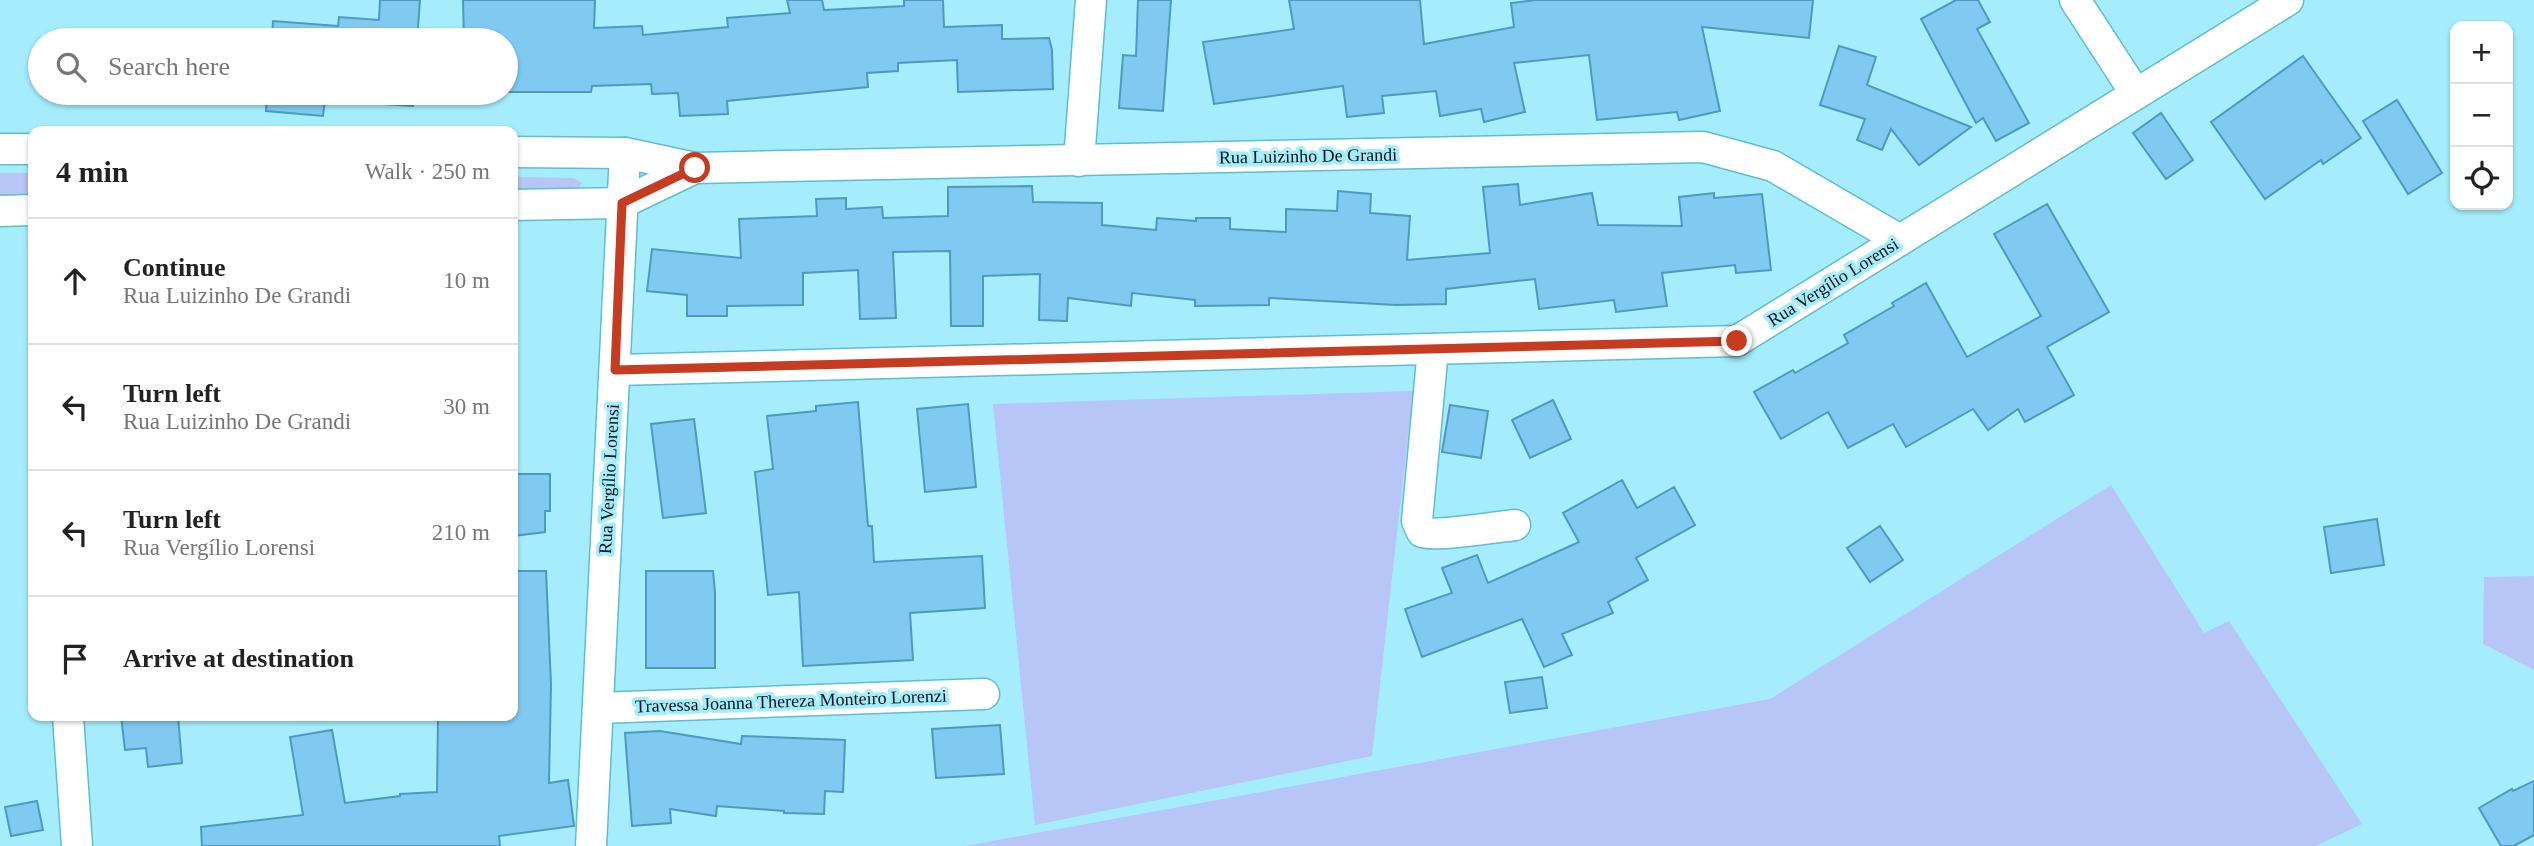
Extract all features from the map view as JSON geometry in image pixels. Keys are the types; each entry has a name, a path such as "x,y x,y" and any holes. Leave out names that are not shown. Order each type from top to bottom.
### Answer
{"street":[{"path":"1079,161 1091,0"},
{"path":"2075,0 2136,94"},
{"name":"Rua Vergílio Lorensi","path":"591,846 615,370 1737,341 2288,0"},
{"name":"Rua Luizinho De Grandi","path":"518,152 625,153 695,168 1703,147 1773,166 1900,240"},
{"path":"0,149 28,149"},
{"path":"615,370 625,153"},
{"name":"Rua Luizinho De Grandi","path":"622,203 695,168"},
{"path":"518,205 622,203"},
{"path":"0,211 28,210"},
{"path":"1433,349 1417,521 1422,532 1430,535 1446,531 1515,525"},
{"name":"Travessa Joanna Thereza Monteiro Lorenzi","path":"598,708 984,694"},
{"path":"68,721 77,846"}],"shaded area":[{"path":"0,173 28,173 28,202 0,203"},
{"path":"518,177 574,178 582,183 577,190 518,192"},
{"path":"1413,391 1372,756 1035,825 993,404"},
{"path":"2111,485 2204,633 2229,621 2362,824 2316,846 965,846 1770,699"},
{"path":"2534,576 2534,670 2483,644 2484,577"}],"building":[{"path":"380,0 420,0 418,28 273,28 273,21 338,26 339,17 379,20"},
{"path":"463,0 595,0 594,28 642,26 643,35 728,27 727,18 790,13 787,0 822,0 824,10 904,6 904,0 943,0 944,27 1002,25 1002,39 1049,38 1053,89 958,92 957,60 898,63 898,71 867,73 868,87 727,101 728,114 680,116 678,93 652,94 651,84 592,86 591,92 518,92 518,28 464,28"},
{"path":"1138,0 1171,0 1163,111 1119,108 1123,55 1136,56"},
{"path":"1289,0 1420,0 1424,44 1514,27 1511,3 1536,0 1813,0 1809,38 1702,27 1720,111 1679,120 1677,112 1597,120 1589,55 1514,63 1525,112 1484,122 1481,109 1440,116 1436,91 1382,96 1384,113 1347,117 1343,86 1214,104 1203,42 1294,29"},
{"path":"1956,0 1978,0 1990,22 1977,29 2029,123 1996,141 1983,118 1976,123 1921,19"},
{"path":"1839,46 1876,57 1867,85 1971,127 1919,165 1891,129 1882,150 1857,140 1865,119 1820,105"},
{"path":"2303,56 2361,138 2323,164 2321,160 2265,199 2211,122"},
{"path":"2397,100 2442,173 2408,194 2363,121"},
{"path":"266,105 324,105 323,116 266,111"},
{"path":"2161,113 2193,160 2166,179 2133,133"},
{"path":"1518,184 1520,205 1592,193 1598,225 1682,226 1679,197 1714,193 1714,198 1762,194 1771,270 1736,273 1735,265 1662,273 1667,306 1616,312 1614,300 1539,309 1535,279 1446,289 1446,304 1396,305 1269,298 1269,305 1195,306 1195,300 1132,293 1131,306 1068,298 1067,321 1039,320 1040,274 983,276 983,326 951,326 950,251 893,252 896,318 860,319 858,270 803,273 803,305 727,306 727,316 687,316 687,295 647,291 652,249 741,258 739,219 817,216 816,199 846,198 846,209 882,207 883,218 948,216 948,187 1032,186 1033,202 1102,203 1102,225 1156,230 1157,218 1196,221 1196,218 1230,218 1230,229 1286,232 1286,209 1337,211 1338,191 1371,194 1370,213 1410,216 1407,260 1490,253 1483,187"},
{"path":"2047,204 2109,312 2047,347 2074,395 2025,422 2018,409 1988,430 1973,409 1906,447 1893,424 1848,448 1828,412 1781,439 1754,392 1793,370 1795,373 1848,343 1844,335 1894,306 1892,303 1926,283 1967,357 2041,316 1994,234"},
{"path":"1553,400 1571,439 1530,458 1512,420"},
{"path":"858,402 868,526 872,526 874,562 982,556 985,608 910,613 913,660 803,666 799,592 768,595 755,472 773,469 767,416 816,411 816,406"},
{"path":"968,404 976,487 925,492 917,409"},
{"path":"1450,405 1488,411 1481,458 1442,452"},
{"path":"694,419 706,513 663,518 651,424"},
{"path":"518,474 550,474 550,511 545,511 545,532 518,535"},
{"path":"1622,480 1637,508 1674,487 1695,525 1636,558 1648,580 1608,602 1613,613 1562,634 1572,655 1544,667 1522,619 1422,657 1405,609 1452,593 1442,568 1477,555 1488,583 1579,542 1563,513"},
{"path":"2377,519 2384,565 2331,573 2324,527"},
{"path":"1880,526 1903,560 1870,582 1847,548"},
{"path":"518,571 546,571 551,684 549,783 568,780 574,826 499,836 500,846 202,846 201,827 303,815 290,737 332,730 345,803 400,794 437,792 438,721 518,721"},
{"path":"646,571 713,571 715,668 646,668"},
{"path":"1542,677 1547,708 1510,713 1505,682"},
{"path":"122,721 178,721 182,763 148,767 146,748 125,750"},
{"path":"1000,725 1004,774 936,778 932,729"},
{"path":"660,731 741,744 742,736 845,740 843,792 825,791 824,814 717,806 716,816 670,809 671,823 632,826 625,733"},
{"path":"2534,781 2534,835 2514,846 2501,846 2479,808 2512,789 2513,791"},
{"path":"37,801 43,830 11,836 5,807"}],"route":[{"path":"695,168 622,203 615,370 1737,341"}]}
